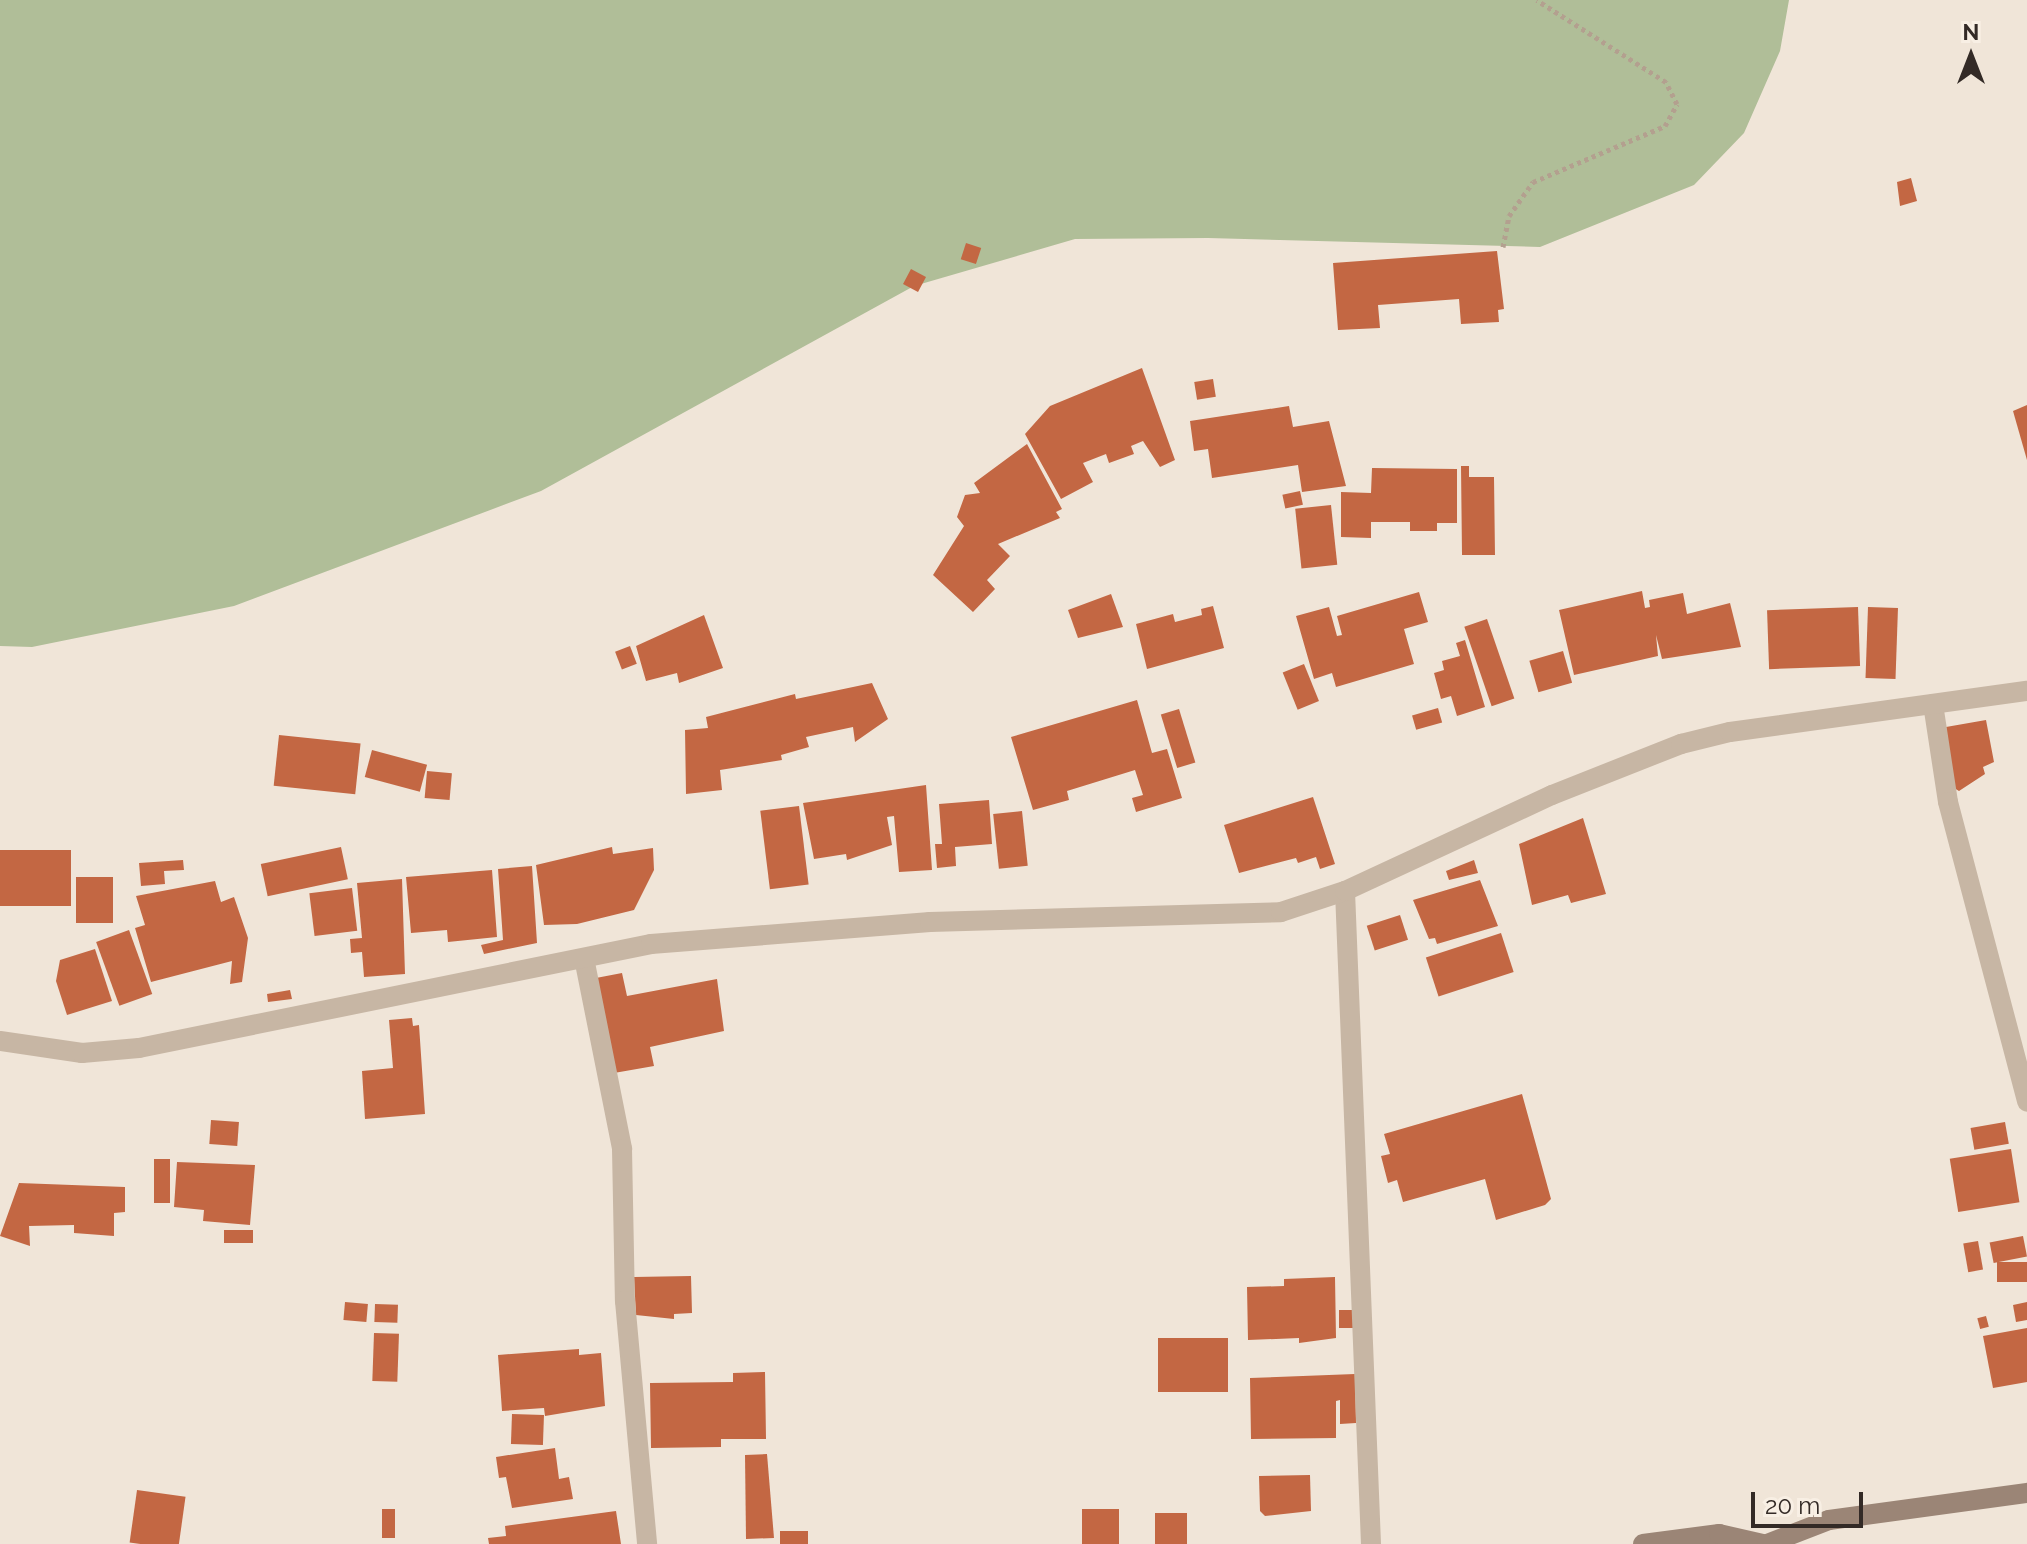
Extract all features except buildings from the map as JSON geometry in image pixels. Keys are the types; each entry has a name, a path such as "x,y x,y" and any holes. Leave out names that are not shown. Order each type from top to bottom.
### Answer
{"main road":[{"path":"1643,1544 1719,1534 1765,1544 1829,1520 2027,1493"}],"street":[{"path":"0,1041 82,1053 139,1048 651,944 930,922 1256,915 1345,891 1552,795 1681,744 1730,732 2027,691"},
{"path":"1933,704 1948,802 2027,1102"},
{"path":"1345,891 1371,1544"},
{"path":"584,958 622,1149 625,1301 647,1544"}],"path":[{"path":"1503,247 1509,216 1533,182 1665,126 1677,104 1666,82 1537,0"}],"green space":[{"path":"0,0 1789,0 1780,51 1744,133 1694,185 1540,247 1208,238 1075,239 914,286 541,491 234,606 32,647 0,646"}]}
